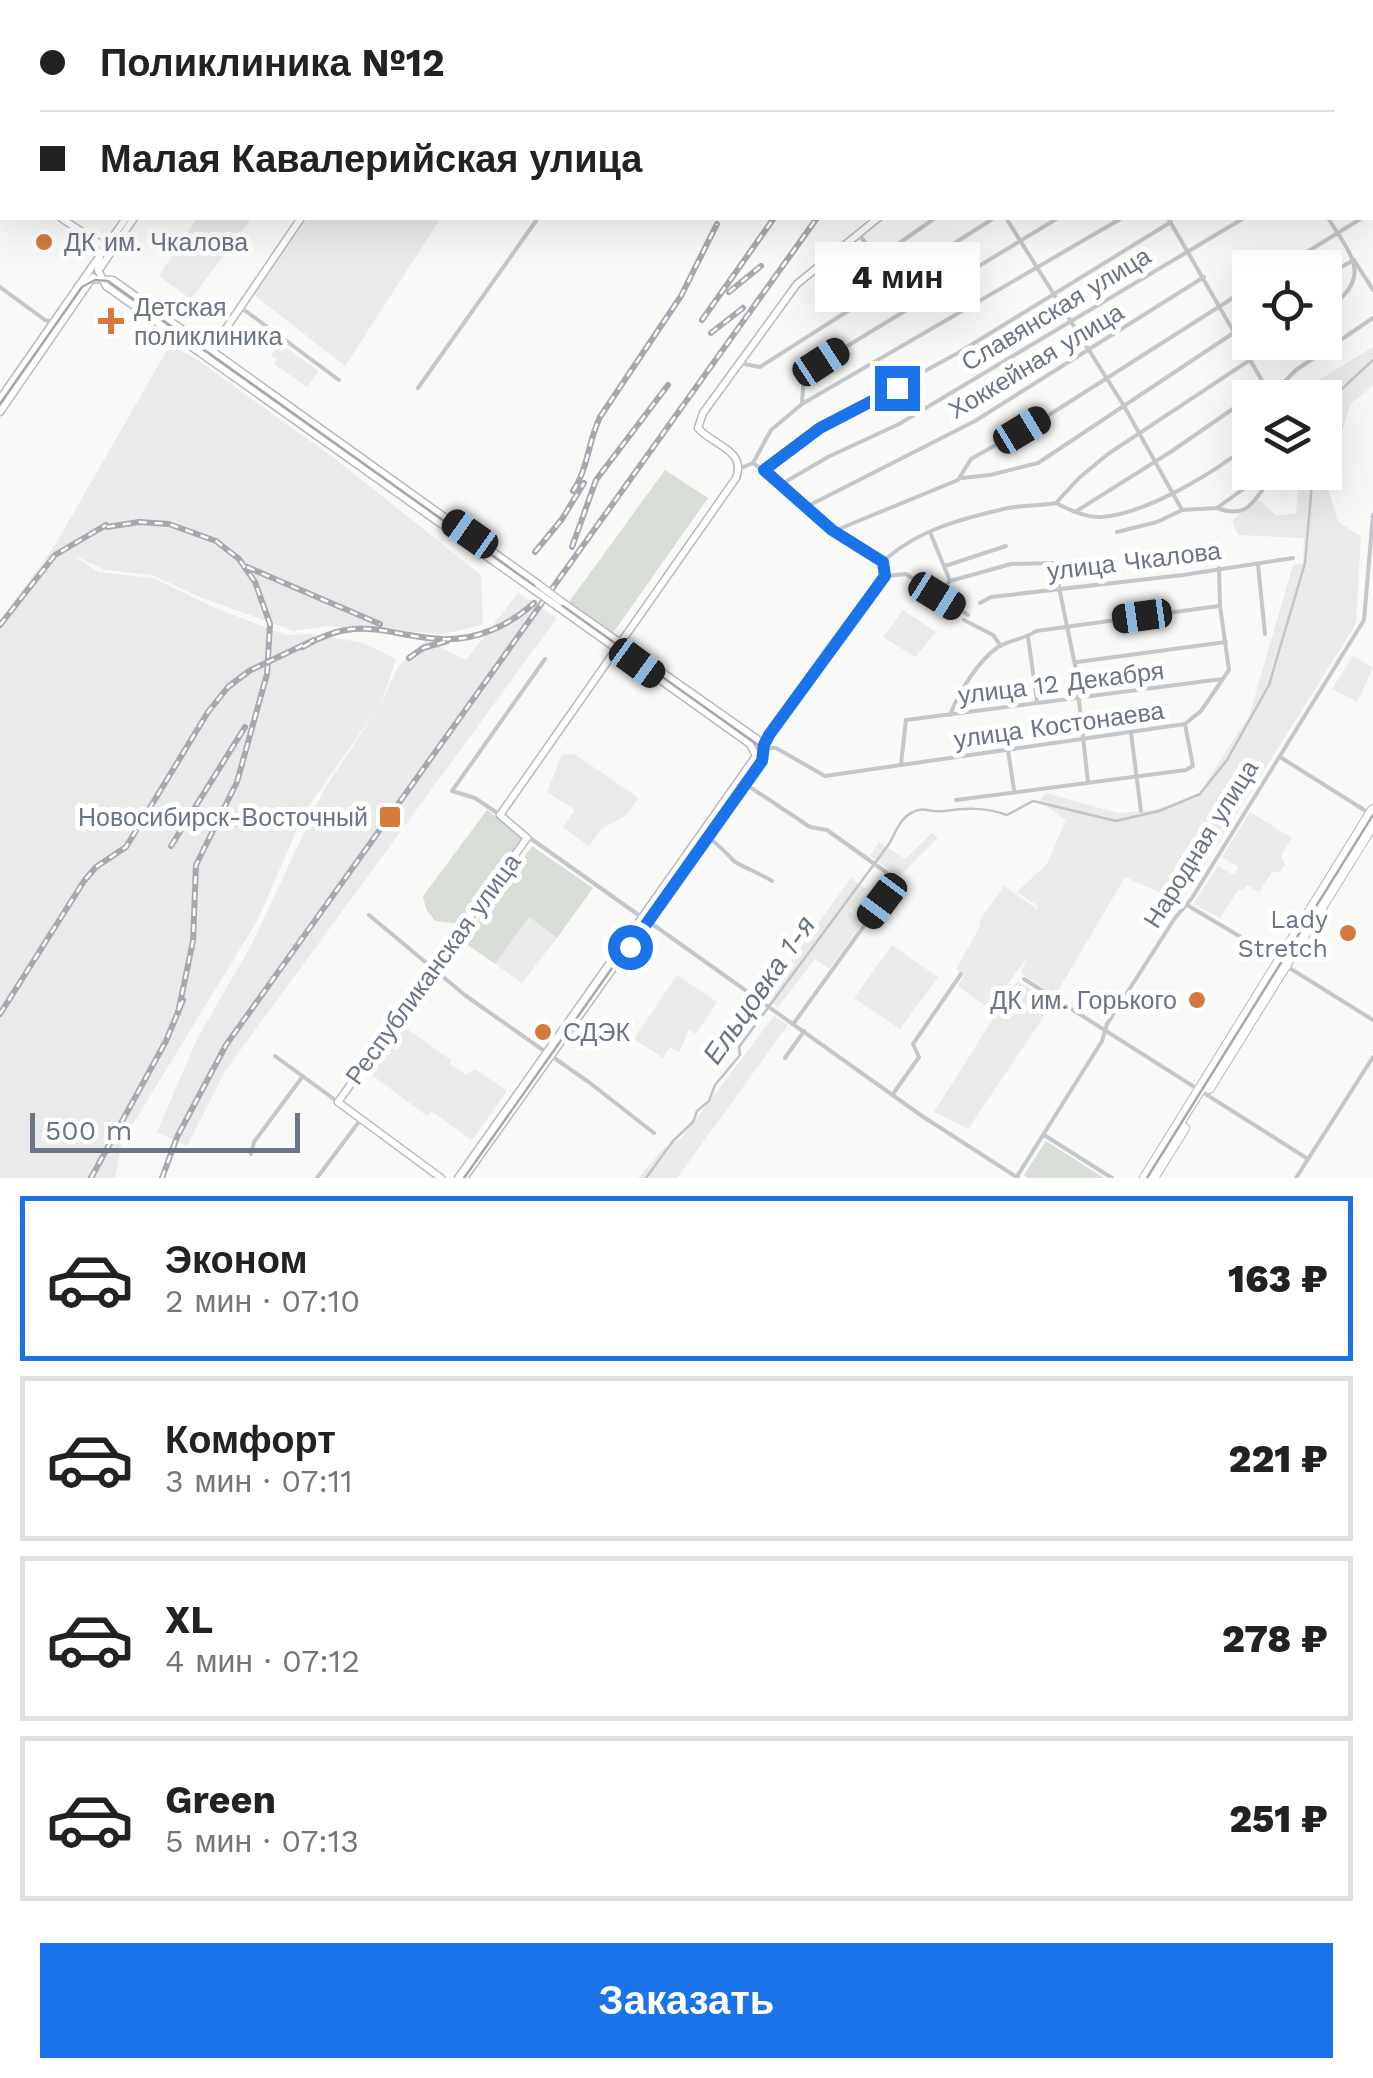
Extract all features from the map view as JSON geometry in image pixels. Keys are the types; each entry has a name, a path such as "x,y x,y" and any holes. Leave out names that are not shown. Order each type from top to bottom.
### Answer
{"highway":[{"path":"1282,963 1372,823"},
{"path":"1153,1178 1282,963 1372,823"},
{"path":"1144,1178 1202,1093"}],"main road":[{"path":"64,220 105,247"},
{"path":"0,399 53,322 97,276 105,247 125,220"},
{"path":"0,412 103,257 132,220"},
{"path":"210,354 300,220"},
{"path":"739,468 732,453 705,436 698,424 798,284 875,220"},
{"path":"103,257 108,282"},
{"path":"97,276 764,747 746,784 645,919"},
{"path":"82,288 108,282"},
{"name":"Республиканская улица","path":"500,815 739,468"},
{"path":"464,1177 756,762 756,750 750,744 683,691"},
{"path":"500,815 528,836"},
{"name":"Республиканская улица","path":"338,1102 528,836"},
{"path":"338,1102 442,1178"}],"street":[{"path":"418,388 537,220"},
{"path":"822,305 932,220"},
{"path":"738,363 760,367 991,220"},
{"path":"1007,220 1124,406 1182,510"},
{"path":"802,404 804,376 821,362 1055,220"},
{"path":"739,468 754,463 771,430 802,404 1119,220"},
{"path":"765,469 820,428 1055,295 1169,220 1232,327"},
{"name":"Славянская улица","path":"780,486 828,457 898,424 1240,220"},
{"path":"1329,220 1373,290"},
{"path":"1310,250 1359,220"},
{"path":"858,233 895,282"},
{"path":"1342,267 1352,261"},
{"path":"1342,298 1351,291 1352,261"},
{"name":"Хоккейная улица","path":"806,506 976,421 1204,277"},
{"path":"0,287 53,322"},
{"path":"958,480 972,459 1232,298"},
{"path":"240,306 339,380"},
{"path":"1286,380 1373,318"},
{"path":"834,531 969,475 990,475 1038,463 1232,334"},
{"path":"1056,503 1079,478 1140,433 1252,360 1264,380"},
{"path":"1075,512 1232,410"},
{"path":"883,562 906,542 1008,508 1056,503 1098,518 1108,516 1172,493 1232,457"},
{"path":"754,463 834,531 883,562 885,576 764,747"},
{"path":"965,469 969,475"},
{"path":"1218,508 1243,490"},
{"path":"1118,532 1157,522 1182,510 1218,508 1236,514 1243,512 1262,490"},
{"name":"Народная улица","path":"1017,1178 1160,942 1364,620 1373,515"},
{"path":"930,532 950,581"},
{"path":"945,566 1006,546"},
{"name":"улица Чкалова","path":"980,603 991,597 1293,558"},
{"path":"937,596 950,581 1011,564 1052,562 1074,662 1088,782"},
{"path":"1258,563 1264,634"},
{"path":"1219,568 1229,670 1222,680"},
{"path":"885,576 906,574 993,636 1001,646"},
{"path":"950,714 982,664 1001,646 1036,631 1220,606"},
{"path":"1028,637 1038,704"},
{"path":"1074,662 1226,642"},
{"path":"500,815 475,798 452,791 545,659"},
{"name":"улица Костонаева","path":"764,747 776,748 825,776 1083,740 1185,724 1201,711 1222,680"},
{"name":"улица 12 Декабря","path":"906,720 1222,680"},
{"path":"898,714 906,720 901,764"},
{"path":"956,800 1136,778 1194,766 1185,724"},
{"path":"1131,732 1141,810"},
{"path":"1008,750 1014,791"},
{"path":"1278,756 1372,823"},
{"path":"746,784 810,827 826,830 897,880 794,1023"},
{"path":"528,836 1017,1178"},
{"path":"708,837 728,851 734,861 752,867 772,882"},
{"path":"1186,905 1373,1020"},
{"path":"369,914 432,970 654,1133"},
{"path":"892,1094 919,1058 913,1044 961,974"},
{"path":"1024,979 1308,1159"},
{"path":"784,1058 804,1030"},
{"path":"274,1056 338,1102"},
{"path":"1296,1178 1373,1057"},
{"path":"251,1154 254,1142 302,1076"},
{"name":"Республиканская улица","path":"317,1178 361,1119"},
{"path":"1044,1134 1112,1178"}],"shaded area":[{"path":"196,220 250,220 191,299 159,276"},
{"path":"305,220 440,220 345,366 253,294"},
{"path":"280,343 319,371 307,387 274,364 277,359 271,355"},
{"path":"170,345 195,358 334,458 481,575 483,625 442,634 328,626 294,631 202,598 152,575 105,570 71,554 98,572 153,578 285,635 313,634 363,643 396,659 381,703 398,667 426,640 466,660 518,593 557,618 225,1071 187,1146 157,1132 197,1039 253,942 324,790 379,706 305,811 257,921 122,1142 115,1178 0,1178 0,621 55,545"},
{"path":"1373,347 1373,386 1350,404 1342,432 1342,380 1319,380"},
{"path":"665,470 708,498 613,633 569,602"},
{"path":"1298,490 1329,490 1338,522 1361,536 1356,624 1181,902 1125,877 1055,996 1021,973 1027,958 989,1009 958,986 964,975 956,969 980,920 1004,886 1038,910 1038,906 1017,892 1047,864 1066,820 1039,801 1046,793 1118,813 1153,810 1196,798 1249,716 1293,565 1303,563 1304,538 1238,535 1232,521 1256,498 1277,516 1296,513"},
{"path":"903,610 936,632 915,657 883,637"},
{"path":"1353,656 1373,668 1357,702 1332,689"},
{"path":"574,754 639,798 625,816 601,829 589,846 563,827 575,810 547,792 562,755"},
{"path":"487,810 524,837 461,924 435,921 423,896"},
{"path":"1250,812 1292,838 1281,856 1285,865 1280,872 1272,872 1259,892 1247,885 1238,890 1220,918 1193,904 1218,866 1234,875 1238,867 1222,857"},
{"path":"932,833 938,838 899,876 870,856 879,842 905,859"},
{"path":"532,846 593,888 557,938 529,917 495,964 462,941"},
{"path":"851,878 866,889 849,911 863,922 829,969 815,959 778,1007 765,997"},
{"path":"529,917 557,938 522,983 495,964"},
{"path":"892,945 938,977 900,1029 854,998"},
{"path":"677,975 717,1002 696,1034 689,1030 679,1052 670,1047 663,1058 634,1039"},
{"path":"1017,981 1053,1003 968,1129 934,1112"},
{"path":"774,1016 788,1025 677,1178 638,1178 666,1146 681,1139"},
{"path":"401,1025 466,1075 475,1069 507,1091 472,1140 431,1111 427,1116 368,1072"},
{"path":"1046,1141 1104,1178 1028,1178 1024,1175"}],"waterway":[{"name":"Ельцовка 1-я","path":"1342,389 1373,360"},
{"name":"Ельцовка 1-я","path":"646,1178 709,1101 715,1085 740,1055 739,1047 909,815 917,810 968,809 1007,815 1033,801 1116,821 1159,811 1200,794 1227,760 1269,685 1305,563 1311,490"}],"tram line":[{"path":"0,404 82,287 95,280 108,281 759,746 758,761 464,1178"},
{"path":"1147,1178 1373,815"}],"railway":[{"path":"702,320 773,220"},
{"path":"162,1178 177,1137 226,1045 816,220"},
{"path":"573,491 600,417 681,296 717,224"},
{"path":"729,292 761,266"},
{"path":"711,333 743,308"},
{"path":"572,547 596,480 668,385"},
{"path":"535,552 584,483"},
{"path":"107,527 139,522 169,524 216,541 239,559 255,582 270,624 267,674 237,782 196,865 193,941 178,1013"},
{"path":"0,625 55,555 106,525"},
{"path":"247,567 380,624"},
{"path":"303,647 340,631 357,629 441,639 479,635 514,619 534,603"},
{"path":"0,1014 84,881 96,867 126,847 208,712 228,687 249,671 314,640"},
{"path":"409,658 423,648 447,641"},
{"path":"171,846 245,727"},
{"path":"91,1178 166,1041 183,1000"}],"place":[{"name":"ДК им. Чкалова","path":"44,242"},
{"name":"Детская поликлиника","path":"111,321"},
{"name":"Новосибирск-Восточный","path":"390,817"},
{"name":"Lady Stretch","path":"1348,933"},
{"name":"ДК им. Горького","path":"1197,1000"},
{"name":"СДЭК","path":"543,1032"}],"route":[{"path":"630,947 762,761 769,735 885,576 883,562 832,530 764,470 820,428 897,388"}]}
